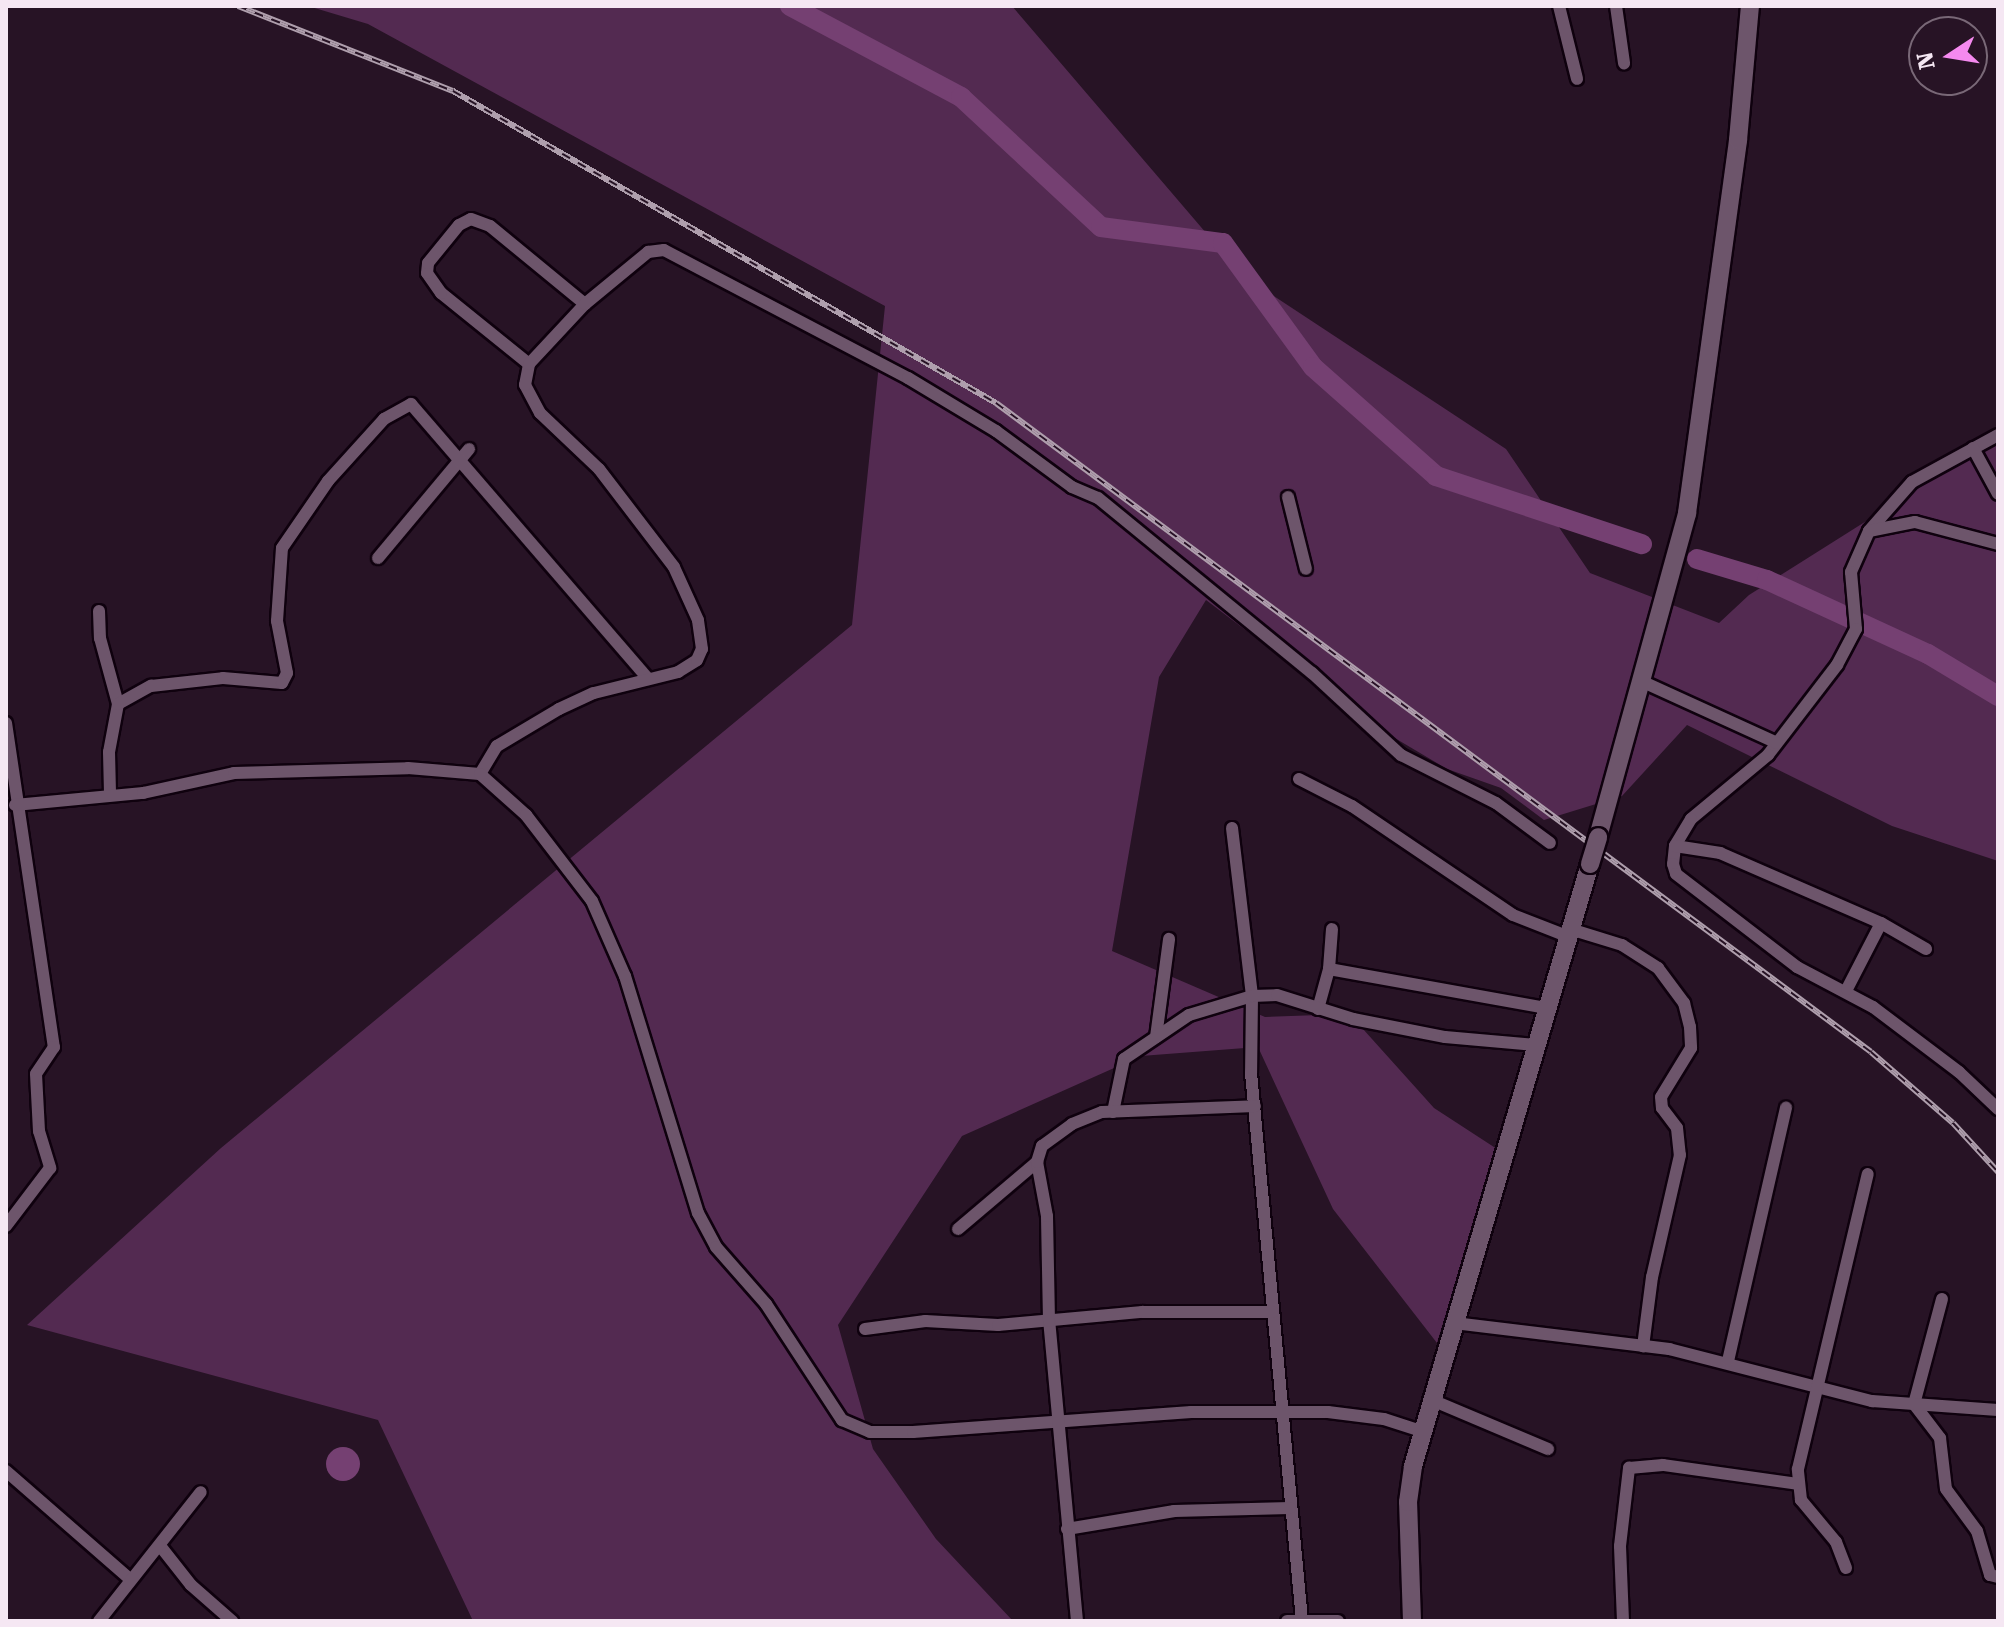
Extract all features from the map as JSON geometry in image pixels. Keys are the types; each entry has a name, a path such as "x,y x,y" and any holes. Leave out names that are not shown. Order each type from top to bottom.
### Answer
{"street":[{"path":"1559,6 1577,79"},
{"path":"1616,6 1624,63"},
{"path":"1412,1621 1408,1502 1422,1431 1598,837 1687,513 1738,140 1750,6"},
{"path":"529,364 441,293 427,273 428,263 459,225 471,219 490,226 585,304"},
{"path":"480,774 497,746 559,709 678,672 697,660 702,649 698,620 665,554 599,469 528,397 529,364 585,304 648,252 664,250 908,378 996,431 1139,530 1229,609 1312,673 1401,755 1496,803 1550,843"},
{"path":"118,704 151,686 223,678 282,683 287,673 277,621 282,548 328,481 401,406 411,404 465,454 648,679"},
{"path":"1998,435 1912,482 1869,531 1851,572 1856,629 1837,665 1777,743 1741,781 1699,811 1675,846 1676,874 1797,967 1847,989 1959,1072 1998,1109"},
{"path":"1973,448 1998,494"},
{"path":"378,558 465,454"},
{"path":"1288,497 1306,569"},
{"path":"1869,531 1915,522 1998,544"},
{"path":"99,611 100,638 118,704 109,752 110,794"},
{"path":"1641,681 1777,743"},
{"path":"6,723 15,805 54,1047 36,1074 39,1131 50,1168 6,1226"},
{"path":"15,805 143,793 234,773 408,768 480,774 526,815 592,901 625,976 698,1213 716,1247 766,1304 842,1420 870,1432 1057,1426 1191,1412 1281,1411 1355,1414 1422,1431"},
{"path":"1299,779 1352,806 1513,915 1622,945 1658,968 1684,1003 1691,1048 1664,1084 1661,1097 1662,1108 1677,1128 1680,1155 1652,1277 1643,1346"},
{"path":"1232,828 1252,996 1255,1106 1281,1411 1290,1457 1290,1508 1302,1620"},
{"path":"1675,846 1720,853 1881,923 1926,949"},
{"path":"1847,989 1881,923"},
{"path":"1318,1009 1329,969 1332,929"},
{"path":"1156,1037 1169,939"},
{"path":"1329,969 1546,1008"},
{"path":"1113,1112 1124,1059 1189,1015 1252,996 1277,995 1318,1009 1445,1037 1536,1045"},
{"path":"1077,1621 1049,1321 1047,1216 1037,1162 1042,1146 1072,1124 1113,1112 1255,1106"},
{"path":"1728,1361 1786,1108"},
{"path":"958,1229 1037,1162"},
{"path":"1846,1568 1836,1542 1801,1500 1799,1484 1804,1442 1822,1386 1868,1174"},
{"path":"1914,1404 1942,1299"},
{"path":"865,1329 925,1321 1049,1321 1142,1312 1273,1312"},
{"path":"1454,1323 1643,1346 1728,1361 1872,1401 1998,1410"},
{"path":"1432,1400 1548,1449"},
{"path":"1914,1404 1940,1438 1946,1489 1977,1531 1990,1575 1998,1577"},
{"path":"1623,1621 1620,1546 1629,1468 1663,1465 1799,1484"},
{"path":"6,1471 130,1579"},
{"path":"99,1621 130,1579 161,1547 201,1492"},
{"path":"1067,1529 1174,1511 1290,1508"},
{"path":"161,1547 191,1585 232,1621"},
{"path":"1287,1621 1338,1621"}],"shaded area":[{"path":"308,6 1012,6 1242,275 1506,449 1590,573 1719,623 1749,595 1998,438 1998,861 1892,826 1687,725 1622,796 1544,820 1501,788 1447,769 1361,718 1206,600 1159,677 1112,951 1265,1017 1319,1015 1363,1029 1434,1108 1497,1149 1437,1343 1333,1209 1258,1047 1141,1056 962,1136 838,1325 873,1449 936,1539 1013,1621 473,1621 378,1420 27,1325 221,1148 852,625 885,306 368,24"},
{"path":"343,1447 355,1452 360,1464 355,1476 343,1481 331,1476 326,1464 331,1452"}],"waterway":[{"path":"790,6 961,97 1101,227 1223,243 1313,367 1436,476 1642,544"},
{"path":"1697,559 1767,580 1928,654 1998,696"}],"railway":[{"path":"238,6 453,91 996,403 1871,1052 1953,1123 1998,1172"}]}
